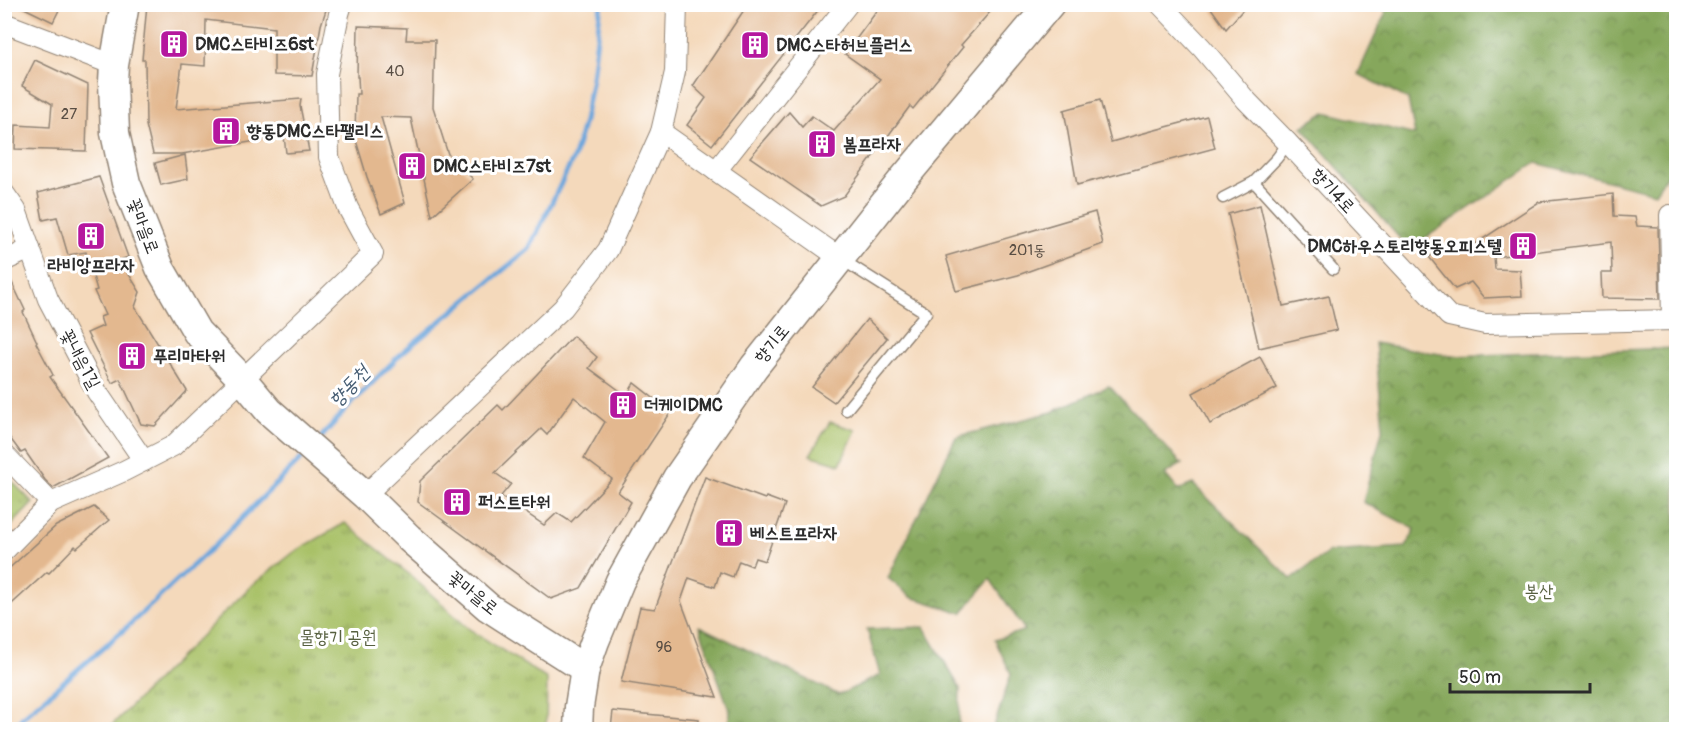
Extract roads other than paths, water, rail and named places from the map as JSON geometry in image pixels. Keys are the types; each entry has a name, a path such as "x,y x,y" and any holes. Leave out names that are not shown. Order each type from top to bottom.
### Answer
{"main road":[{"name":"꽃마을로","path":"125,4 114,65 115,133 126,183 160,268 197,332 269,411 356,486 410,538 488,607 585,669"},
{"name":"향기로","path":"578,729 585,669 595,641 620,581 677,478 754,367 904,178 1050,4"}],"street":[{"path":"4,551 51,503 173,446 373,254 348,208 329,157 327,74 342,4"},
{"path":"356,486 563,308 608,250 661,132 675,72 676,4"},
{"path":"716,171 848,4"},
{"name":"향기4로","path":"1160,4 1202,48 1246,100 1288,142 1449,316 1485,324 1674,320"},
{"path":"4,23 114,65"},
{"path":"661,132 840,258"},
{"name":"꽃내음1길","path":"4,193 16,210 48,299 97,392 144,461"},
{"path":"1670,215 1674,320"},
{"path":"4,261 30,249"},
{"path":"4,454 51,503"}],"lane":[{"path":"1222,198 1254,182 1277,158 1288,142"},
{"path":"1254,182 1333,269"},
{"path":"840,258 926,313 846,410"}],"waterway":[{"name":"향동천","path":"317,442 404,351 529,249 574,157 592,78 601,4"},
{"name":"향동천","path":"12,730 24,716 126,628 216,544 305,455"}],"place":[{"name":"DMC스타비즈6st","path":"174,44"},
{"name":"DMC스타허브플러스","path":"755,45"},
{"name":"향동DMC스타팰리스","path":"226,131"},
{"name":"봄프라자","path":"822,144"},
{"name":"DMC스타비즈7st","path":"412,166"},
{"name":"라비앙프라자","path":"91,236"},
{"name":"DMC하우스토리향동오피스텔","path":"1523,246"},
{"name":"푸리마타워","path":"132,356"},
{"name":"더케이DMC","path":"623,405"},
{"name":"퍼스트타워","path":"457,502"},
{"name":"베스트프라자","path":"729,533"}],"park label":[{"name":"봉산","path":"1539,591"},
{"name":"물향기 공원","path":"338,637"}]}
